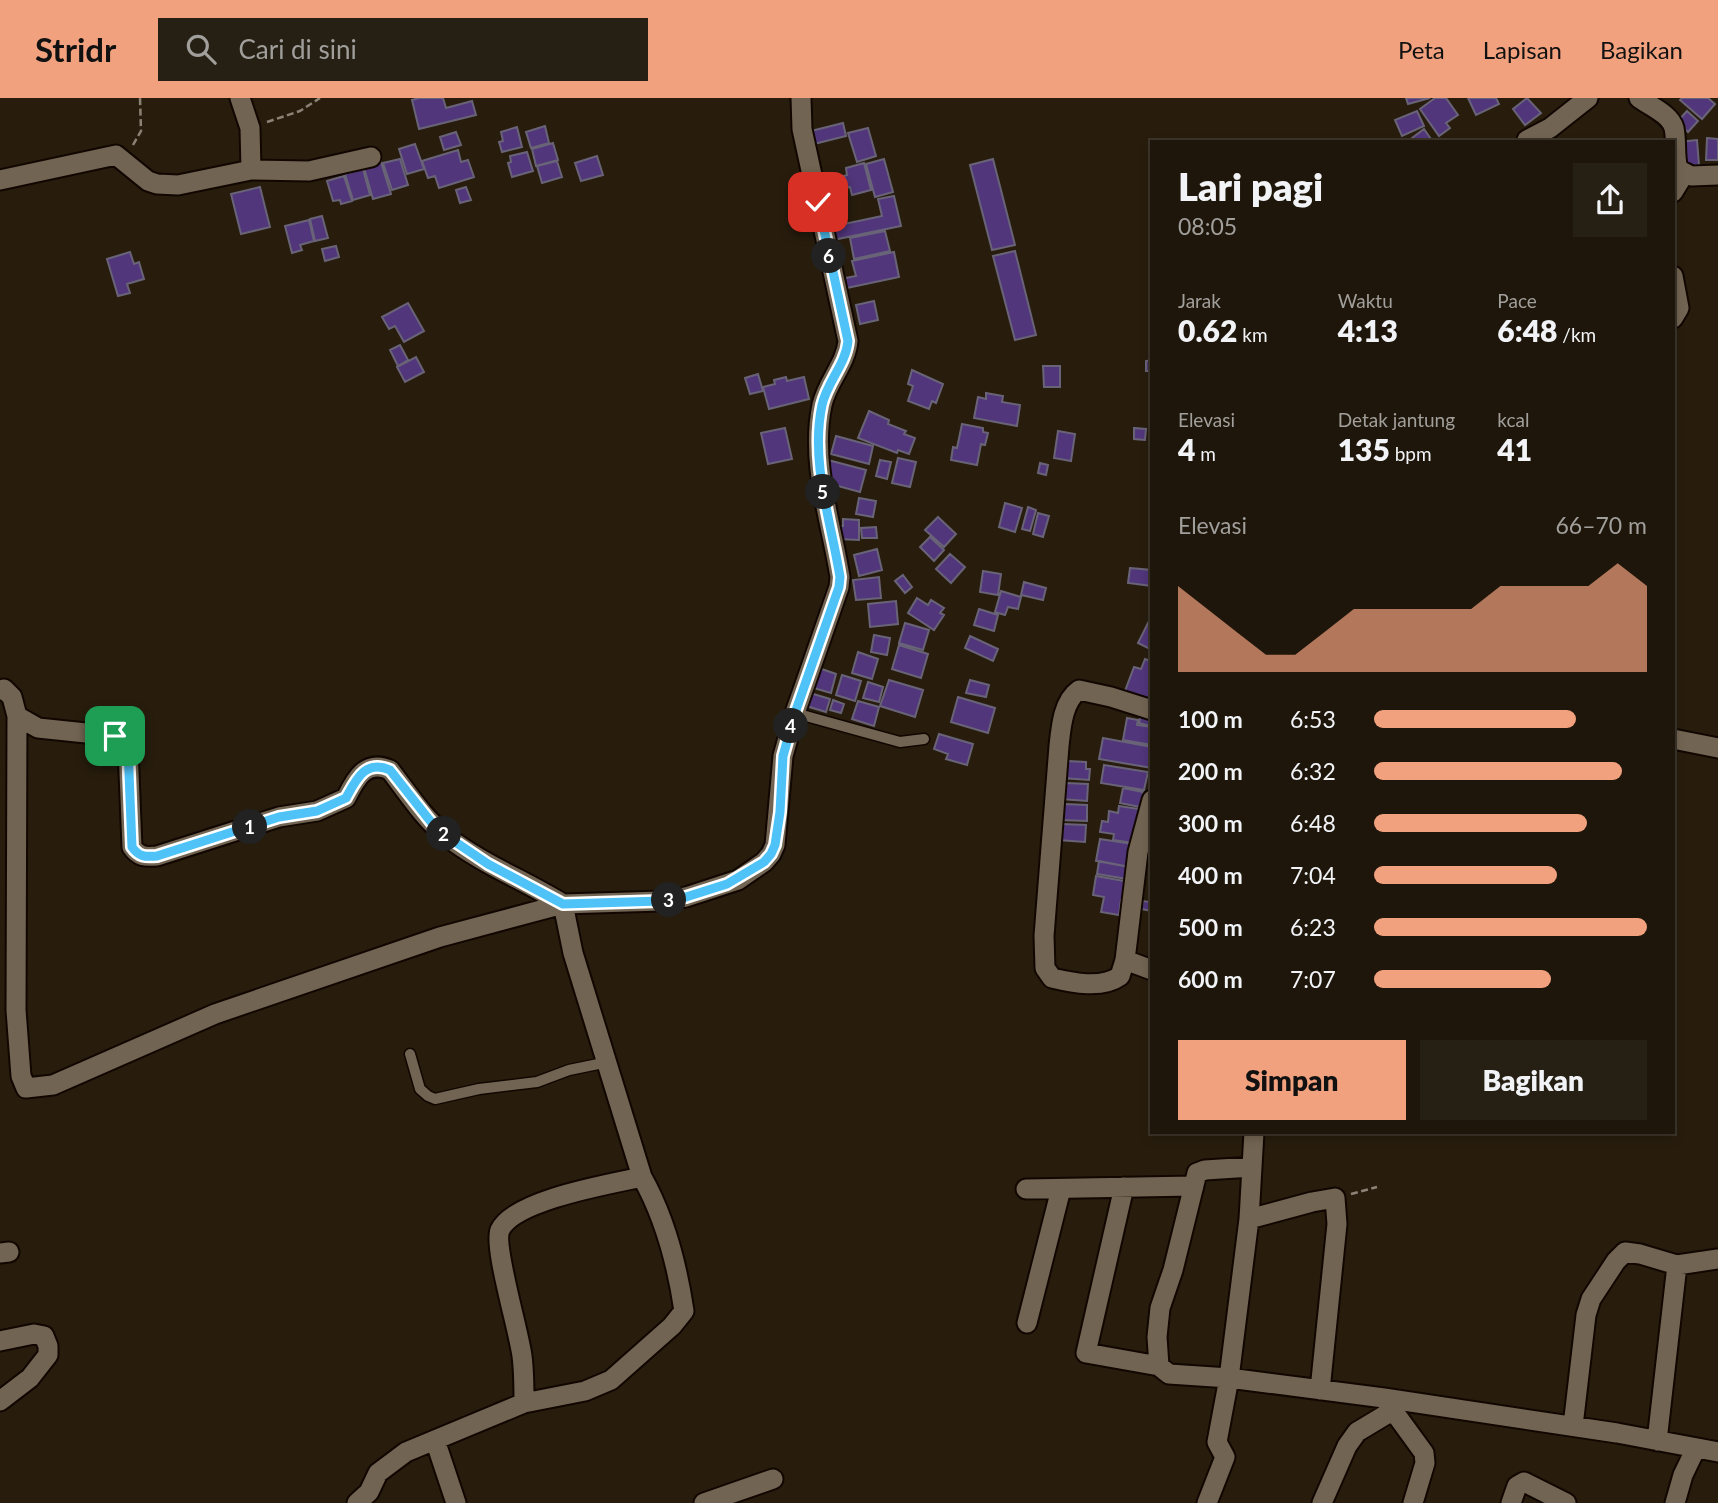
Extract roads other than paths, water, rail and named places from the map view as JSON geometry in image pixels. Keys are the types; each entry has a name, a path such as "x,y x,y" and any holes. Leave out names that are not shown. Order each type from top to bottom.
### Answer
{"street":[{"path":"240,98 250,128 251,170"},
{"path":"0,690 4,689 12,696 17,716 16,1010 21,1076 26,1088 53,1085 215,1014 427,942 563,904 640,903 686,897 738,880 764,862 775,845 783,756 795,713 839,587 836,555 821,475 819,437 824,400 844,358 848,341 802,129 801,98"},
{"path":"1527,140 1550,128 1588,98"},
{"path":"1639,98 1671,122 1674,140"},
{"path":"0,180 116,155 148,181 178,185 251,170 309,171 371,157"},
{"path":"1675,161 1684,174 1718,175"},
{"path":"1675,189 1684,174"},
{"path":"1675,287 1679,308 1675,315"},
{"path":"1150,709 1079,690 1071,697 1063,718 1044,936 1045,968 1052,978 1098,983 1112,981 1120,976 1125,960 1138,852 1150,807"},
{"path":"17,716 38,728 115,736 122,741 128,748 132,847 136,854 144,857 157,856 279,817 317,811 346,798 361,773 374,767 383,767 390,770 431,822 445,835 488,864 563,904"},
{"path":"1675,738 1718,748"},
{"path":"357,1503 369,1492 378,1473 406,1452 524,1404 599,1386 624,1369 684,1311 669,1241 656,1200 642,1177 573,953 563,904"},
{"path":"1125,960 1150,969"},
{"path":"1207,1503 1225,1457 1217,1442 1229,1378 1249,1219 1254,1134"},
{"path":"1159,1366 1157,1337 1160,1308 1173,1270 1198,1173 1205,1170 1252,1167"},
{"path":"524,1404 522,1357 498,1248 501,1228 531,1207 558,1196 642,1177"},
{"path":"1026,1189 1194,1186"},
{"path":"1124,1187 1086,1353 1159,1366 1169,1374 1229,1378 1320,1390 1388,1404 1573,1426 1718,1452"},
{"path":"1027,1323 1061,1189"},
{"path":"1249,1219 1335,1198 1337,1224 1320,1390"},
{"path":"1573,1426 1586,1315 1591,1299 1621,1255 1631,1251 1677,1265 1718,1259"},
{"path":"1657,1441 1677,1265"},
{"path":"0,1341 34,1334 44,1336 48,1346 48,1355 30,1378 0,1401"},
{"path":"1322,1503 1347,1446 1357,1432 1388,1404"},
{"path":"1388,1404 1424,1453 1425,1463 1413,1503"},
{"path":"435,1440 456,1503"},
{"path":"1675,1503 1683,1475 1696,1448"},
{"path":"704,1503 774,1479"},
{"path":"1511,1503 1517,1486 1524,1482 1566,1503"}],"lane":[{"path":"795,713 900,742 924,740"},
{"path":"410,1054 420,1089 428,1097 435,1099 479,1089 537,1082 569,1070 608,1062"}]}
